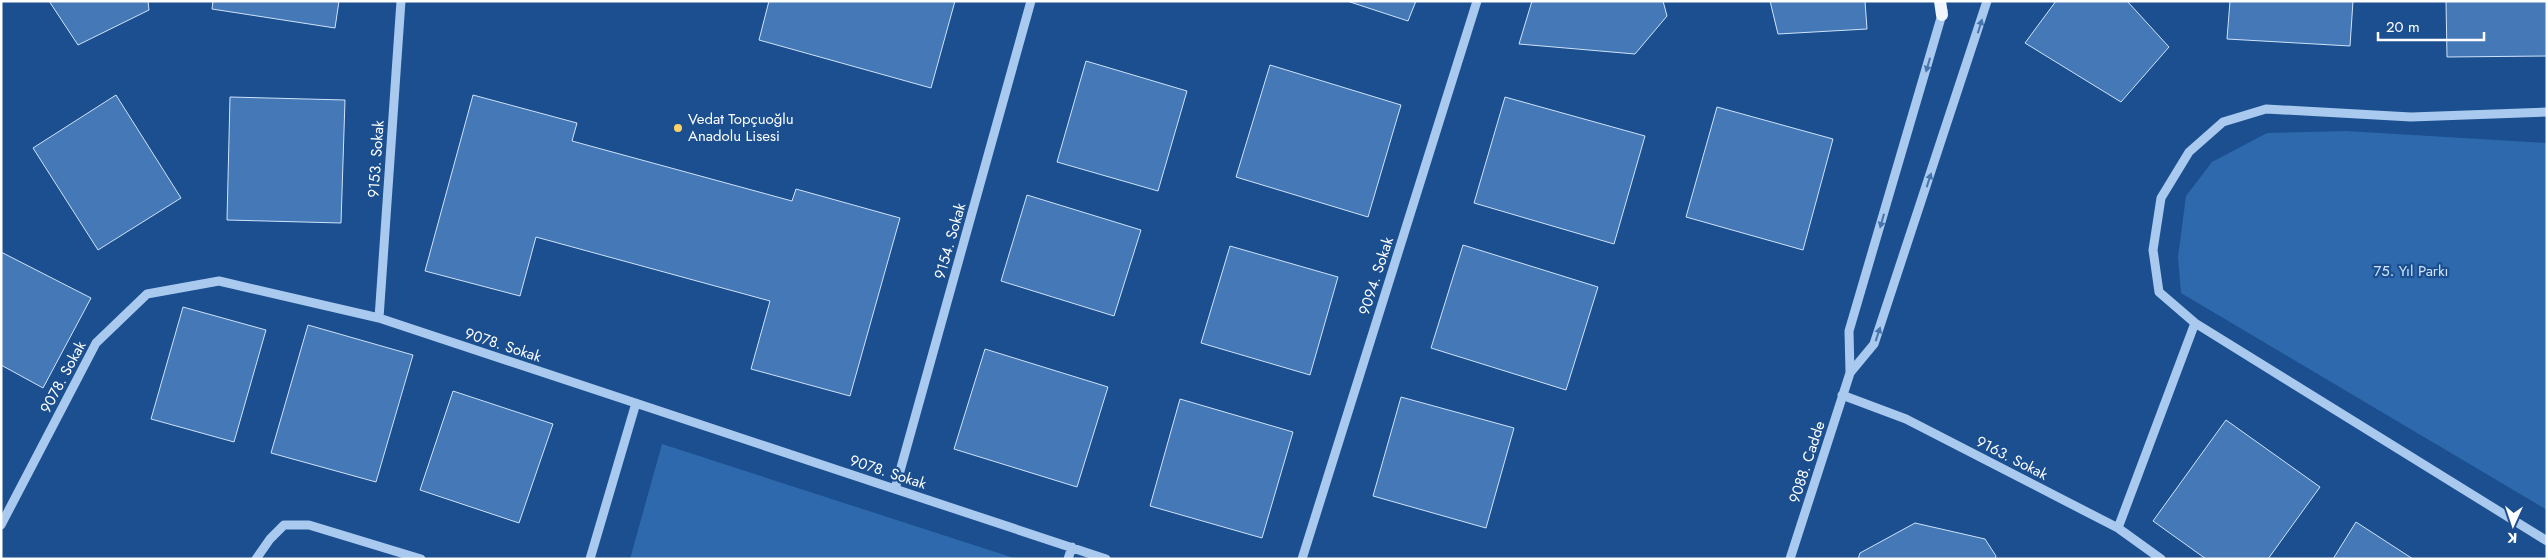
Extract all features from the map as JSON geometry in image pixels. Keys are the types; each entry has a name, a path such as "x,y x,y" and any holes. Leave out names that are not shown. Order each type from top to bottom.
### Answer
{"main road":[{"path":"1940,1 1942,15"}],"street":[{"name":"9153. Sokak","path":"379,318 401,1"},
{"name":"9154. Sokak","path":"895,489 1031,1"},
{"name":"9094. Sokak","path":"1302,559 1477,1"},
{"path":"1850,373 1850,331 1946,1"},
{"path":"1850,373 1874,344 1987,1"},
{"path":"2547,112 2411,117 2266,109 2223,122 2189,152 2161,198 2153,250 2159,292 2195,323 2547,540"},
{"name":"9078. Sokak","path":"1,525 96,344 146,294 219,281 379,318 1106,559"},
{"path":"2118,528 2195,323"},
{"name":"9088. Cadde","path":"1790,559 1850,373"},
{"name":"9163. Sokak","path":"1842,395 1906,419 2118,528 2161,559"},
{"path":"590,559 636,403"},
{"path":"256,559 270,539 284,526 309,525 421,559"},
{"path":"1068,559 1072,547"}],"green space":[{"name":"75. Yıl Parkı","path":"2346,131 2547,143 2547,510 2181,293 2178,257 2186,196 2212,162 2267,133"},
{"path":"662,444 1017,559 630,559"}],"building":[{"path":"49,1 148,1 149,10 78,45"},
{"path":"213,1 339,1 335,28 212,9"},
{"path":"769,1 955,1 931,88 759,40"},
{"path":"1347,1 1416,1 1408,21"},
{"path":"1532,1 1663,1 1667,16 1635,54 1519,44"},
{"path":"1770,1 1865,1 1867,29 1778,34"},
{"path":"2056,1 2127,1 2169,47 2121,102 2025,43"},
{"path":"2230,1 2353,1 2350,46 2227,39"},
{"path":"2446,1 2547,1 2547,56 2447,57"},
{"path":"1086,61 1187,91 1158,191 1057,162"},
{"path":"1270,65 1401,105 1368,217 1236,177"},
{"path":"116,95 181,198 98,250 33,148"},
{"path":"473,95 577,123 572,141 792,201 796,189 900,218 850,396 751,369 770,301 536,237 520,296 425,271"},
{"path":"230,97 345,100 341,223 227,220"},
{"path":"1505,97 1645,136 1614,244 1474,203"},
{"path":"1717,107 1833,139 1803,250 1686,217"},
{"path":"1027,195 1141,230 1114,316 1001,281"},
{"path":"1463,245 1598,287 1566,390 1431,348"},
{"path":"1230,246 1338,277 1310,375 1201,343"},
{"path":"1,252 91,298 43,388 1,365"},
{"path":"183,307 266,330 234,442 151,419"},
{"path":"308,325 413,355 376,482 271,453"},
{"path":"985,349 1108,387 1077,487 954,449"},
{"path":"453,391 553,424 519,523 420,490"},
{"path":"1401,397 1514,428 1486,528 1373,496"},
{"path":"1180,399 1293,432 1262,538 1150,506"},
{"path":"2226,420 2320,487 2268,559 2206,559 2153,521"},
{"path":"2356,522 2413,559 2333,559"},
{"path":"1915,523 1985,539 1996,556 1995,559 1858,559 1860,553"}],"place":[{"name":"Vedat Topçuoğlu Anadolu Lisesi","path":"678,128"}]}
